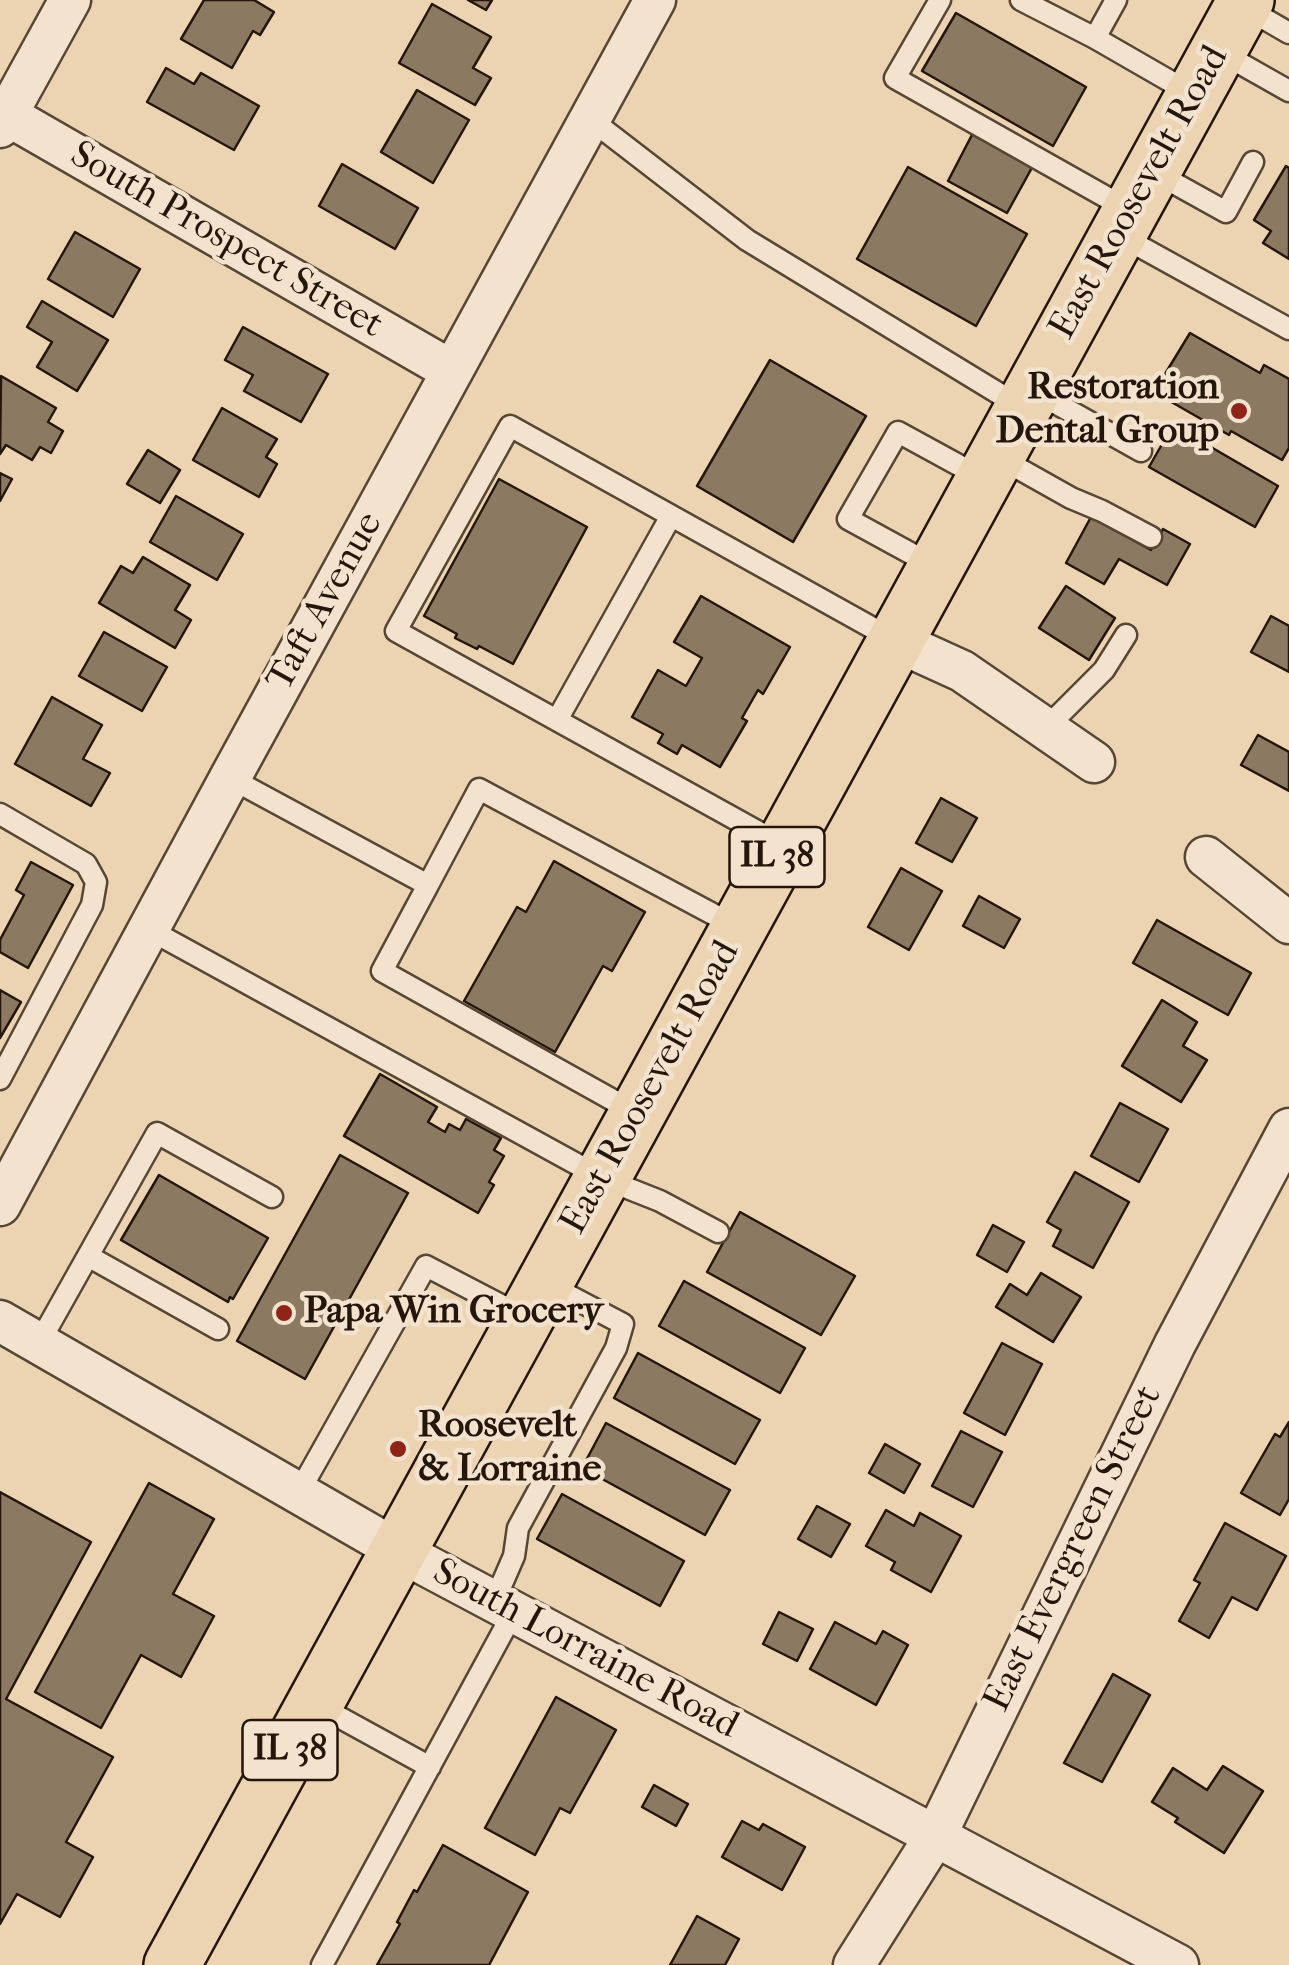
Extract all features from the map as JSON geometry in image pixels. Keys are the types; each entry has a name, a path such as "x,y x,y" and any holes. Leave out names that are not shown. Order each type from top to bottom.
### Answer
{"main road":[{"name":"East Roosevelt Road","path":"182,1957 315,1704 1225,38"}],"street":[{"path":"2,118 70,0"},
{"name":"Taft Avenue","path":"0,1205 655,0"},
{"name":"South Prospect Street","path":"2,118 452,372"},
{"path":"896,641 962,671 1094,762"},
{"path":"1206,857 1289,923"},
{"name":"East Evergreen Street","path":"854,1965 936,1835 1175,1344 1289,1129"},
{"name":"South Lorraine Road","path":"0,1321 400,1551 1178,1965"}],"lane":[{"path":"940,0 896,78 1133,205 1289,330"},
{"path":"1020,0 1095,38 1225,38 1289,33"},
{"path":"1095,38 1115,0"},
{"path":"1225,38 1289,91"},
{"path":"590,119 747,240 1027,399 1142,451"},
{"path":"1133,205 1226,212 1253,162"},
{"path":"784,846 396,631 510,426 896,641"},
{"path":"936,567 848,518 898,432 1102,511 1151,537"},
{"path":"557,720 671,516"},
{"path":"1046,728 1104,670 1126,635"},
{"path":"230,778 428,884"},
{"path":"638,1114 382,971 428,884 480,789 738,928"},
{"path":"0,814 86,864 96,882 92,905 0,1080"},
{"path":"150,930 602,1178 660,1200 718,1232"},
{"path":"39,1343 158,1132 272,1197"},
{"path":"88,1256 218,1329"},
{"path":"299,1492 426,1266 623,1324 616,1348 518,1528 504,1607 430,1766 322,1965"},
{"path":"315,1704 430,1766"}],"building":[{"path":"204,0 254,0 274,12 260,35 253,31 232,68 181,39"},
{"path":"468,0 492,0 486,10"},
{"path":"432,4 491,37 473,68 491,78 475,105 399,63"},
{"path":"956,13 1086,87 1053,146 922,71"},
{"path":"166,68 194,84 201,73 259,106 234,150 147,102"},
{"path":"417,90 469,120 433,183 381,152"},
{"path":"974,131 1034,164 1007,213 948,181"},
{"path":"342,164 418,208 395,249 319,206"},
{"path":"1286,166 1289,259 1263,243 1271,231 1254,220"},
{"path":"908,167 1027,234 976,326 857,259"},
{"path":"75,232 140,269 113,317 48,279"},
{"path":"42,301 108,340 77,391 37,367 52,342 27,327"},
{"path":"243,327 328,374 301,422 244,391 253,375 225,360"},
{"name":"Restoration Dental Group","path":"1190,333 1260,373 1264,365 1289,379 1289,448 1282,460 1154,392"},
{"path":"770,360 866,416 793,542 697,486"},
{"path":"1,376 56,408 48,422 63,431 51,453 40,447 32,460 6,445 0,454"},
{"path":"222,408 277,439 266,457 277,464 259,497 193,460"},
{"path":"1173,425 1278,486 1255,527 1149,467"},
{"path":"148,450 180,470 160,503 127,484"},
{"path":"0,473 12,479 0,501"},
{"path":"499,479 587,527 513,664 455,638 457,634 424,616"},
{"path":"176,496 243,534 217,580 150,542"},
{"path":"1091,517 1151,550 1163,529 1190,544 1167,585 1119,559 1104,584 1066,563"},
{"path":"143,557 190,585 175,610 191,620 175,648 99,603 121,566 133,573"},
{"path":"1066,586 1115,618 1089,660 1039,628"},
{"path":"701,596 790,647 763,694 758,690 742,718 747,721 720,767 682,745 677,754 658,743 663,734 632,717 658,670 686,686 702,658 674,642"},
{"path":"1271,616 1289,626 1289,672 1251,652"},
{"path":"104,632 167,667 142,711 79,676"},
{"path":"52,697 102,725 83,759 110,773 91,806 15,764"},
{"path":"1258,735 1289,752 1289,791 1241,765"},
{"path":"941,798 977,818 952,862 916,843"},
{"path":"554,861 645,912 612,971 603,966 555,1052 464,1001 517,907 526,912"},
{"path":"31,862 73,885 28,968 0,952 0,940 24,895 16,890"},
{"path":"901,868 942,891 909,950 868,927"},
{"path":"979,896 1020,919 1004,948 963,926"},
{"path":"1157,920 1251,973 1228,1015 1133,963"},
{"path":"0,990 21,1002 0,1038"},
{"path":"1162,1000 1197,1022 1183,1046 1207,1060 1181,1102 1122,1066"},
{"path":"380,1074 437,1107 428,1122 445,1132 449,1124 460,1130 466,1119 501,1138 494,1150 504,1156 478,1213 344,1136"},
{"path":"1120,1103 1168,1129 1139,1182 1091,1156"},
{"path":"340,1155 408,1193 305,1379 237,1341"},
{"path":"1075,1172 1129,1202 1093,1268 1053,1246 1061,1230 1047,1222"},
{"path":"159,1175 268,1238 228,1302 121,1240"},
{"path":"740,1212 855,1276 821,1335 707,1272"},
{"path":"993,1225 1024,1242 1007,1272 977,1255"},
{"path":"1041,1273 1081,1297 1053,1342 996,1307 1010,1284 1027,1295"},
{"path":"684,1281 805,1348 780,1393 659,1326"},
{"path":"1002,1343 1042,1364 1005,1435 964,1413"},
{"path":"638,1353 760,1420 735,1464 614,1398"},
{"path":"1289,1422 1289,1499 1280,1515 1241,1493 1275,1434 1280,1437"},
{"path":"606,1423 730,1490 705,1535 582,1468"},
{"path":"961,1431 1002,1452 973,1507 932,1486"},
{"path":"885,1444 920,1464 904,1493 869,1473"},
{"path":"149,1483 214,1519 173,1594 214,1616 181,1677 141,1655 101,1728 35,1692"},
{"path":"0,1492 91,1542 6,1699 113,1757 66,1842 93,1857 60,1917 17,1894 0,1924"},
{"path":"562,1494 684,1561 660,1606 537,1539"},
{"path":"817,1506 850,1524 831,1557 798,1539"},
{"path":"886,1510 914,1526 920,1513 961,1536 931,1592 891,1570 895,1562 866,1546"},
{"path":"1225,1523 1286,1556 1257,1610 1232,1597 1209,1638 1179,1621 1200,1583 1194,1580"},
{"path":"779,1612 813,1629 797,1661 763,1644"},
{"path":"835,1622 876,1644 883,1631 908,1645 876,1705 810,1669"},
{"path":"1113,1674 1150,1695 1102,1782 1064,1763"},
{"path":"556,1697 616,1730 570,1813 560,1808 535,1855 485,1828"},
{"path":"1223,1766 1263,1791 1224,1853 1175,1822 1178,1818 1152,1802 1173,1768 1207,1790"},
{"path":"654,1785 688,1804 676,1826 642,1807"},
{"path":"742,1821 759,1830 763,1824 805,1847 782,1890 722,1857"},
{"path":"443,1845 528,1892 489,1965 377,1965 414,1890 417,1892"},
{"path":"697,1916 739,1939 725,1965 670,1965"}],"place":[{"name":"Restoration Dental Group","path":"1239,411"},
{"name":"Papa Win Grocery","path":"284,1313"},
{"name":"Roosevelt & Lorraine","path":"398,1449"}]}
